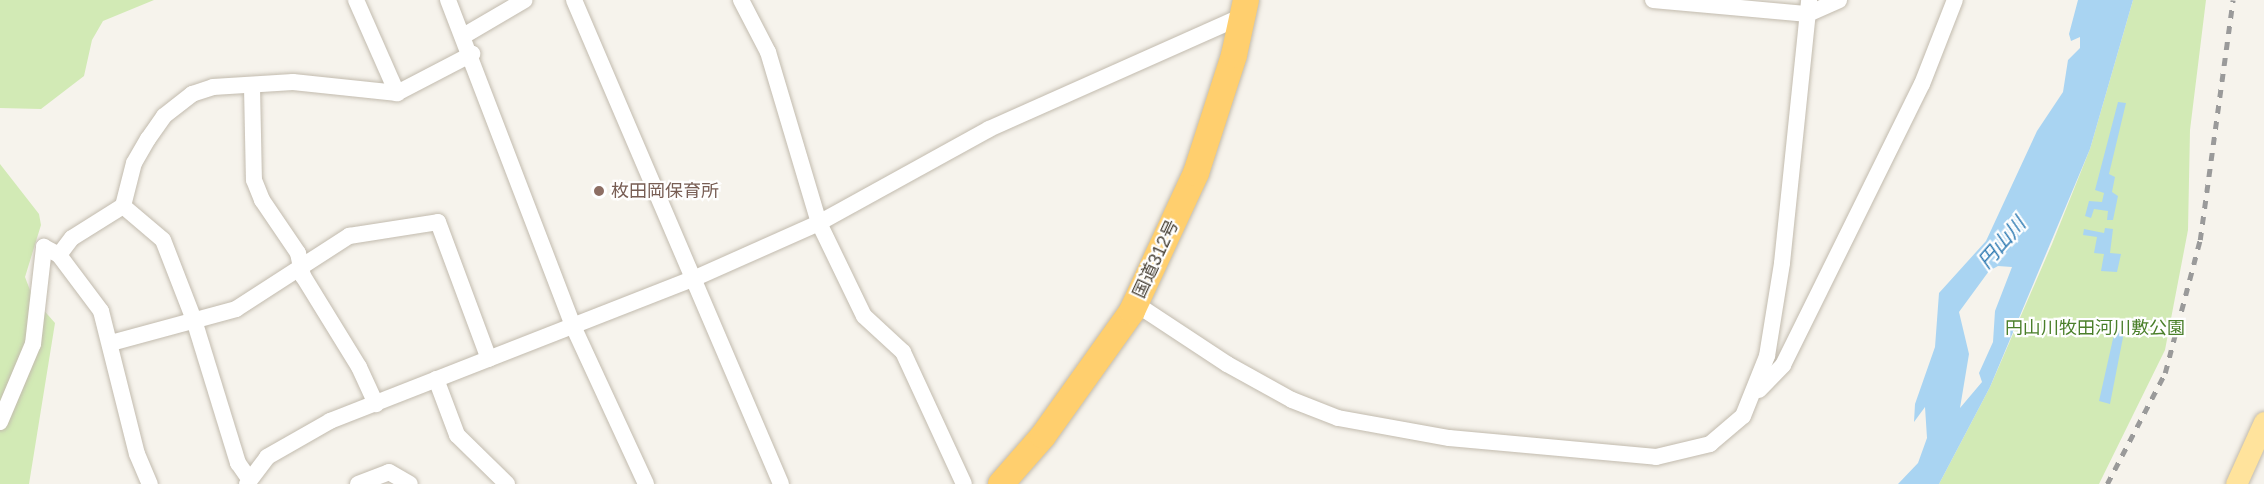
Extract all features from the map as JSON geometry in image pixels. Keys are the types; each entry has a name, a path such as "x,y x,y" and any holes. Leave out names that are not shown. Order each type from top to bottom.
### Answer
{"highway":[{"name":"国道312号","path":"1001,484 1043,436 1136,304 1196,173 1245,8"}],"main road":[{"path":"2236,484 2264,422"}],"street":[{"path":"356,0 397,93"},
{"path":"448,0 465,35 573,326 646,484"},
{"path":"465,35 525,0"},
{"path":"574,0 781,484"},
{"path":"741,0 768,52 819,223 864,316 903,352 964,484"},
{"path":"1653,0 1808,7 1839,0"},
{"path":"1136,304 1292,400 1338,418 1402,431 1656,457 1710,444 1736,424 1756,393 1783,365 1922,84 1955,0"},
{"path":"1756,393 1767,356 1782,263 1808,7"},
{"path":"123,206 163,240 195,320 238,462 248,482 283,445 436,379 693,279 819,223 988,129 1245,8"},
{"path":"59,255 72,238 123,206 134,163 164,116 192,94 213,87 252,87 293,82 397,93 472,54"},
{"path":"252,87 254,180 376,404"},
{"path":"111,343 236,309 300,265 349,236 438,222 489,359"},
{"path":"0,422 33,344 44,248 59,255 101,311 111,343 137,454 150,484"},
{"path":"436,379 457,435 507,484"},
{"path":"358,484 389,472 410,484"}],"green space":[{"path":"0,0 154,0 103,21 92,40 84,76 41,109 0,108"},
{"name":"円山川牧田河川敷公園","path":"2133,0 2206,0 2190,130 2188,230 2165,350 2099,484 1939,484 1990,387 2052,244 2090,149"},
{"path":"0,164 39,214 41,225 25,277 33,298 55,323 29,484 0,484"}],"water":[{"name":"円山川","path":"2078,0 2133,0 2090,149 1990,387 1939,484 1898,484 1918,463 1927,438 1925,407 1914,422 1915,404 1935,347 1939,293 1986,241 2037,131 2063,92 2068,60 2080,48 2080,37 2071,41 2069,34","holes":["1998,266 2012,267 1995,311 1993,342 1979,373 1982,382 1960,408 1969,354 1959,312 1989,271"]},
{"path":"2118,102 2126,103 2109,174 2115,177 2112,192 2118,196 2113,220 2107,220 2108,211 2094,209 2091,218 2085,216 2089,201 2102,202 2104,193 2095,190"},
{"path":"2105,228 2113,229 2110,253 2121,254 2117,272 2101,271 2104,254 2094,253 2097,237 2083,235 2084,229 2104,233"},
{"path":"2117,321 2126,322 2110,404 2099,401"}],"railway":[{"path":"2107,484 2165,373 2200,240 2233,0"}],"place":[{"name":"枚田岡保育所","path":"599,191"}]}
